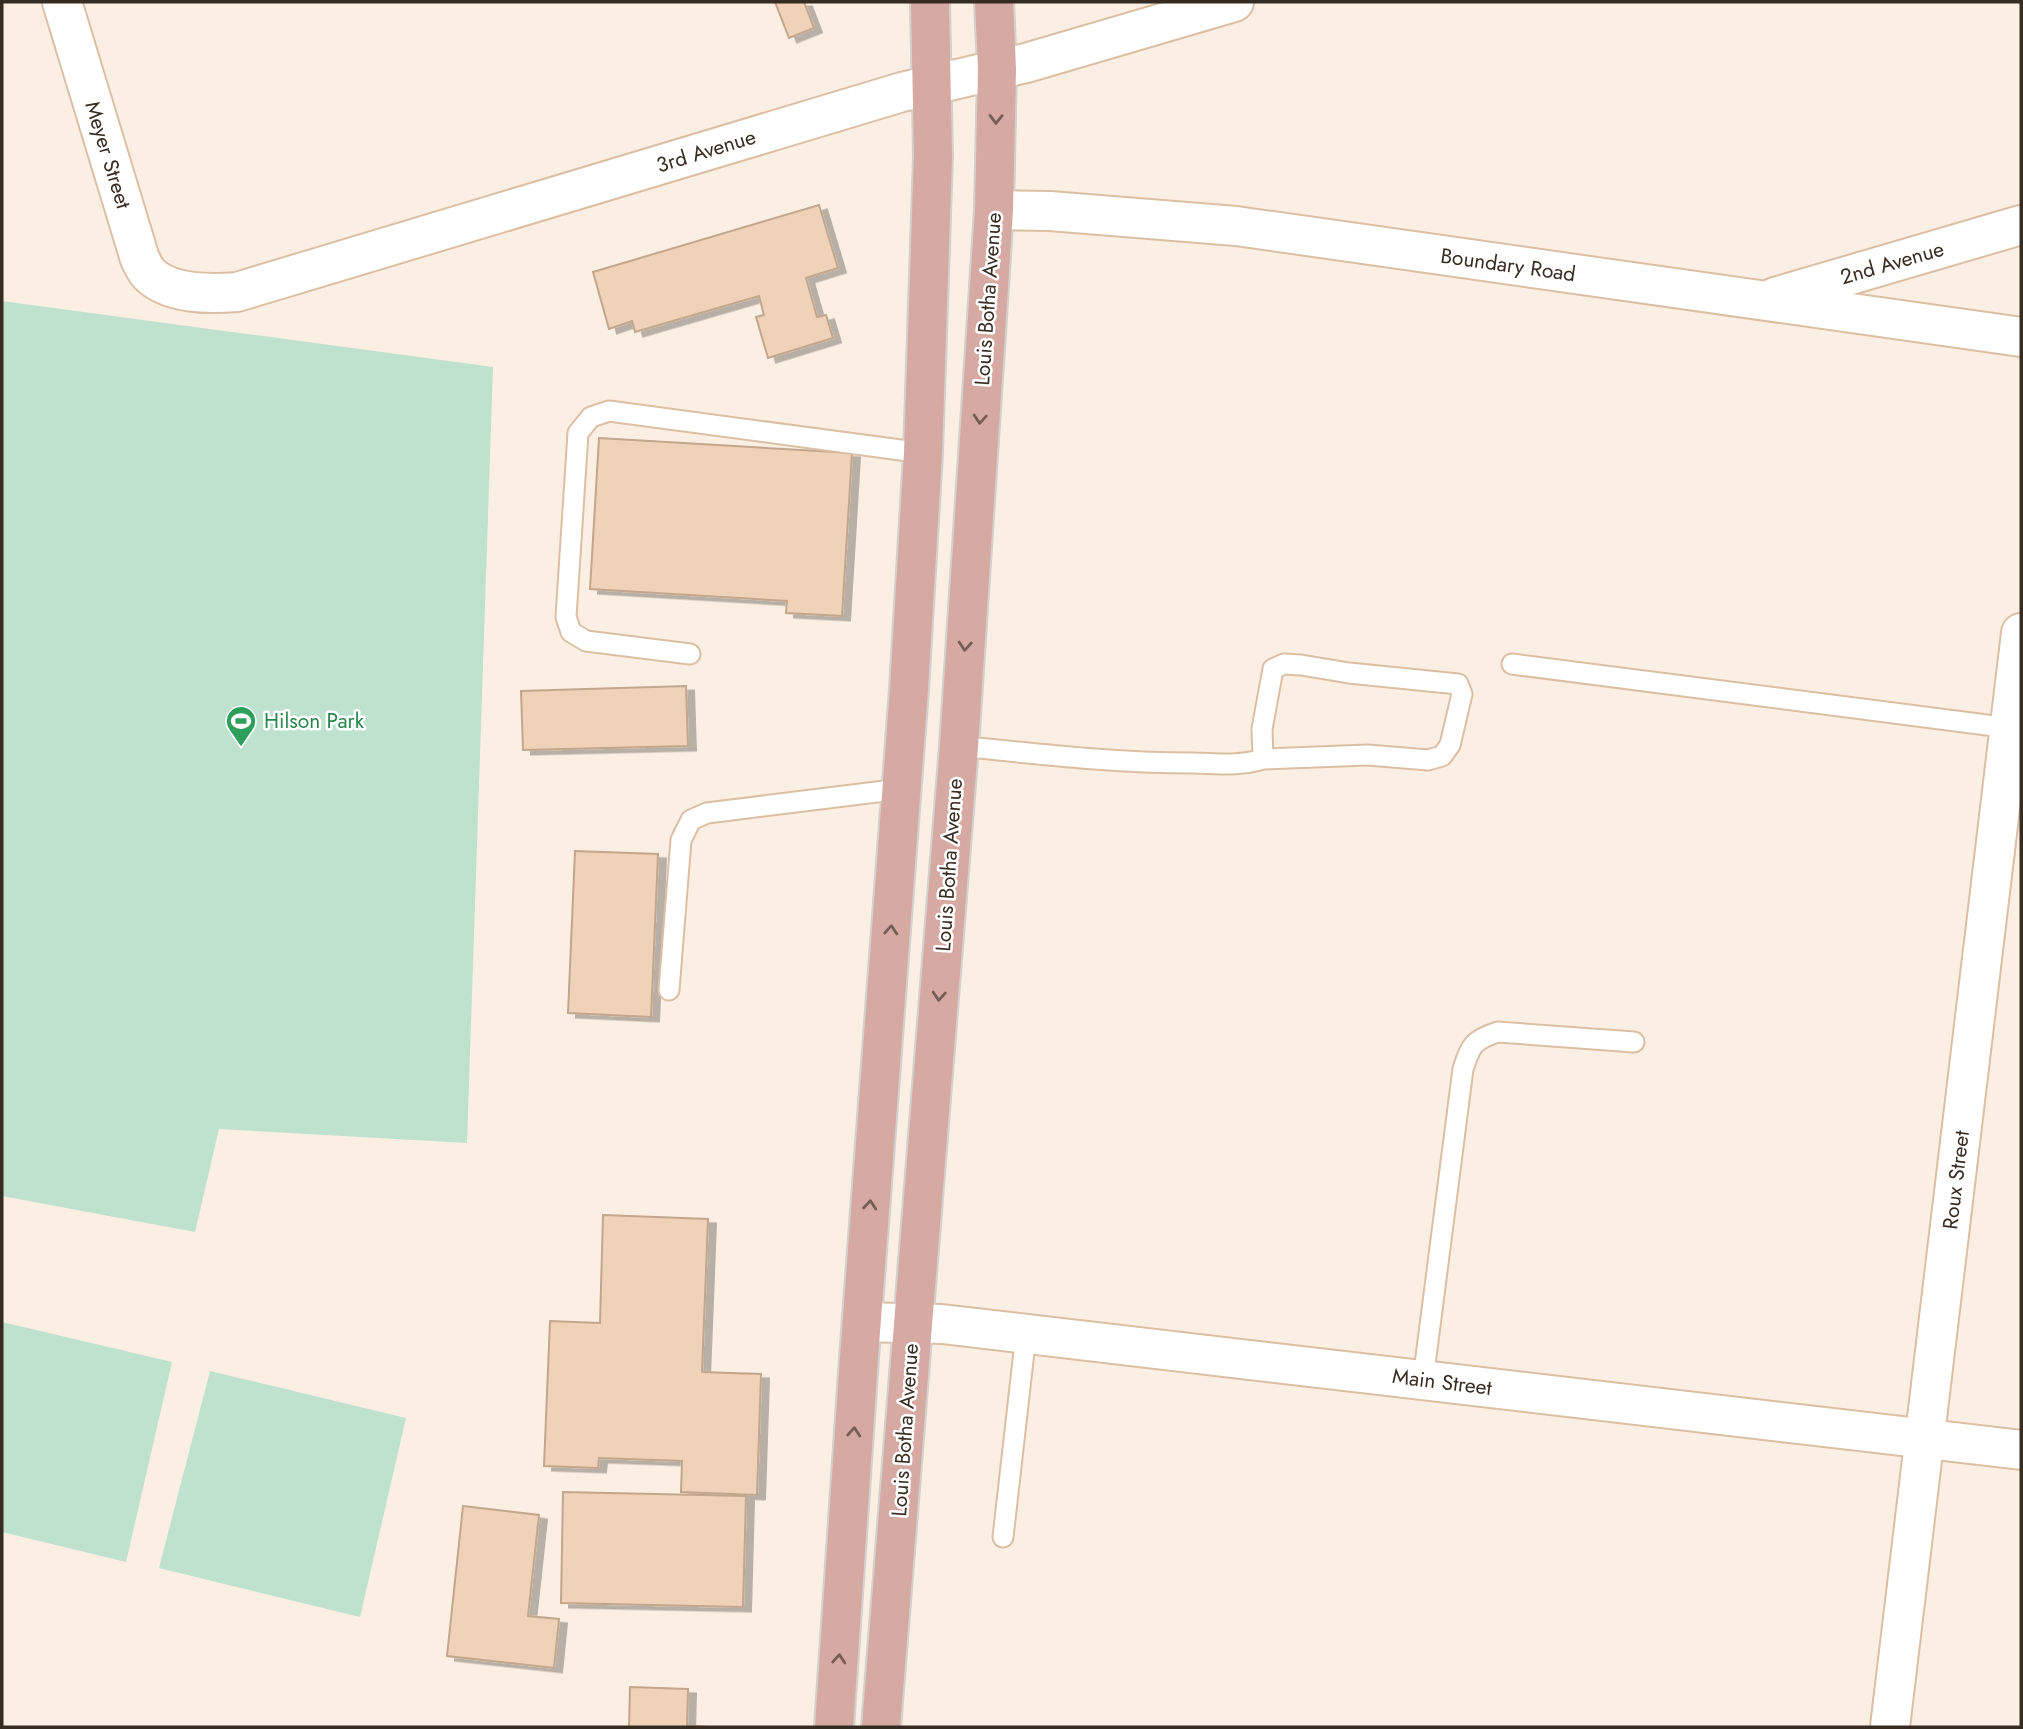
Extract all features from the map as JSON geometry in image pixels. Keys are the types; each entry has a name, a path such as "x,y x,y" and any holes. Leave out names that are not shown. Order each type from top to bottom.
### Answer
{"main road":[{"path":"834,1727 909,689 923,453 933,156 930,2"},
{"name":"Louis Botha Avenue","path":"881,1727 959,746 994,209 997,69 994,2"}],"street":[{"name":"Meyer Street","path":"61,2 140,260 147,273 157,281 178,289"},
{"name":"3rd Avenue","path":"178,289 207,294 237,292 902,92 1040,59 1234,2"},
{"name":"Boundary Road","path":"994,209 1236,226 2021,337"},
{"name":"2nd Avenue","path":"1762,301 2021,225"},
{"name":"Roux Street","path":"1890,1727 2021,633"},
{"name":"Main Street","path":"862,1322 942,1324 2021,1450"}],"lane":[{"path":"690,654 586,641 571,632 566,617 578,433 591,417 609,411 923,453"},
{"path":"959,746 1171,763 1244,763 1263,759 1368,755 1428,760 1443,757 1450,745 1462,694 1458,684 1284,664 1273,669 1262,729 1263,759"},
{"path":"1512,664 2010,728"},
{"path":"669,990 681,839 691,820 707,813 901,789"},
{"path":"1423,1380 1463,1069 1469,1049 1480,1037 1498,1032 1634,1042"},
{"path":"1003,1537 1026,1334"}],"green space":[{"name":"Hilson Park","path":"2,301 493,367 467,1143 219,1129 195,1232 2,1196"},
{"path":"2,1322 172,1362 126,1562 2,1532"},
{"path":"210,1371 406,1418 360,1617 159,1568"}],"building":[{"path":"775,2 804,2 814,28 789,38"},
{"path":"819,205 838,268 806,278 817,317 826,315 833,338 768,358 756,317 764,315 759,296 635,332 632,321 609,329 593,272"},
{"path":"599,438 852,453 842,616 786,613 787,601 590,589"},
{"path":"686,686 688,746 523,750 521,691"},
{"path":"575,851 658,854 651,1017 568,1013"},
{"path":"603,1215 708,1219 702,1372 761,1374 757,1495 681,1492 682,1461 599,1458 598,1468 544,1466 550,1321 600,1323"},
{"path":"563,1492 746,1496 743,1607 561,1603"},
{"path":"463,1506 539,1515 528,1616 559,1619 554,1668 447,1656"},
{"path":"630,1687 688,1689 687,1726 711,1727 629,1727"}],"place":[{"name":"Hilson Park","path":"241,748"}]}
